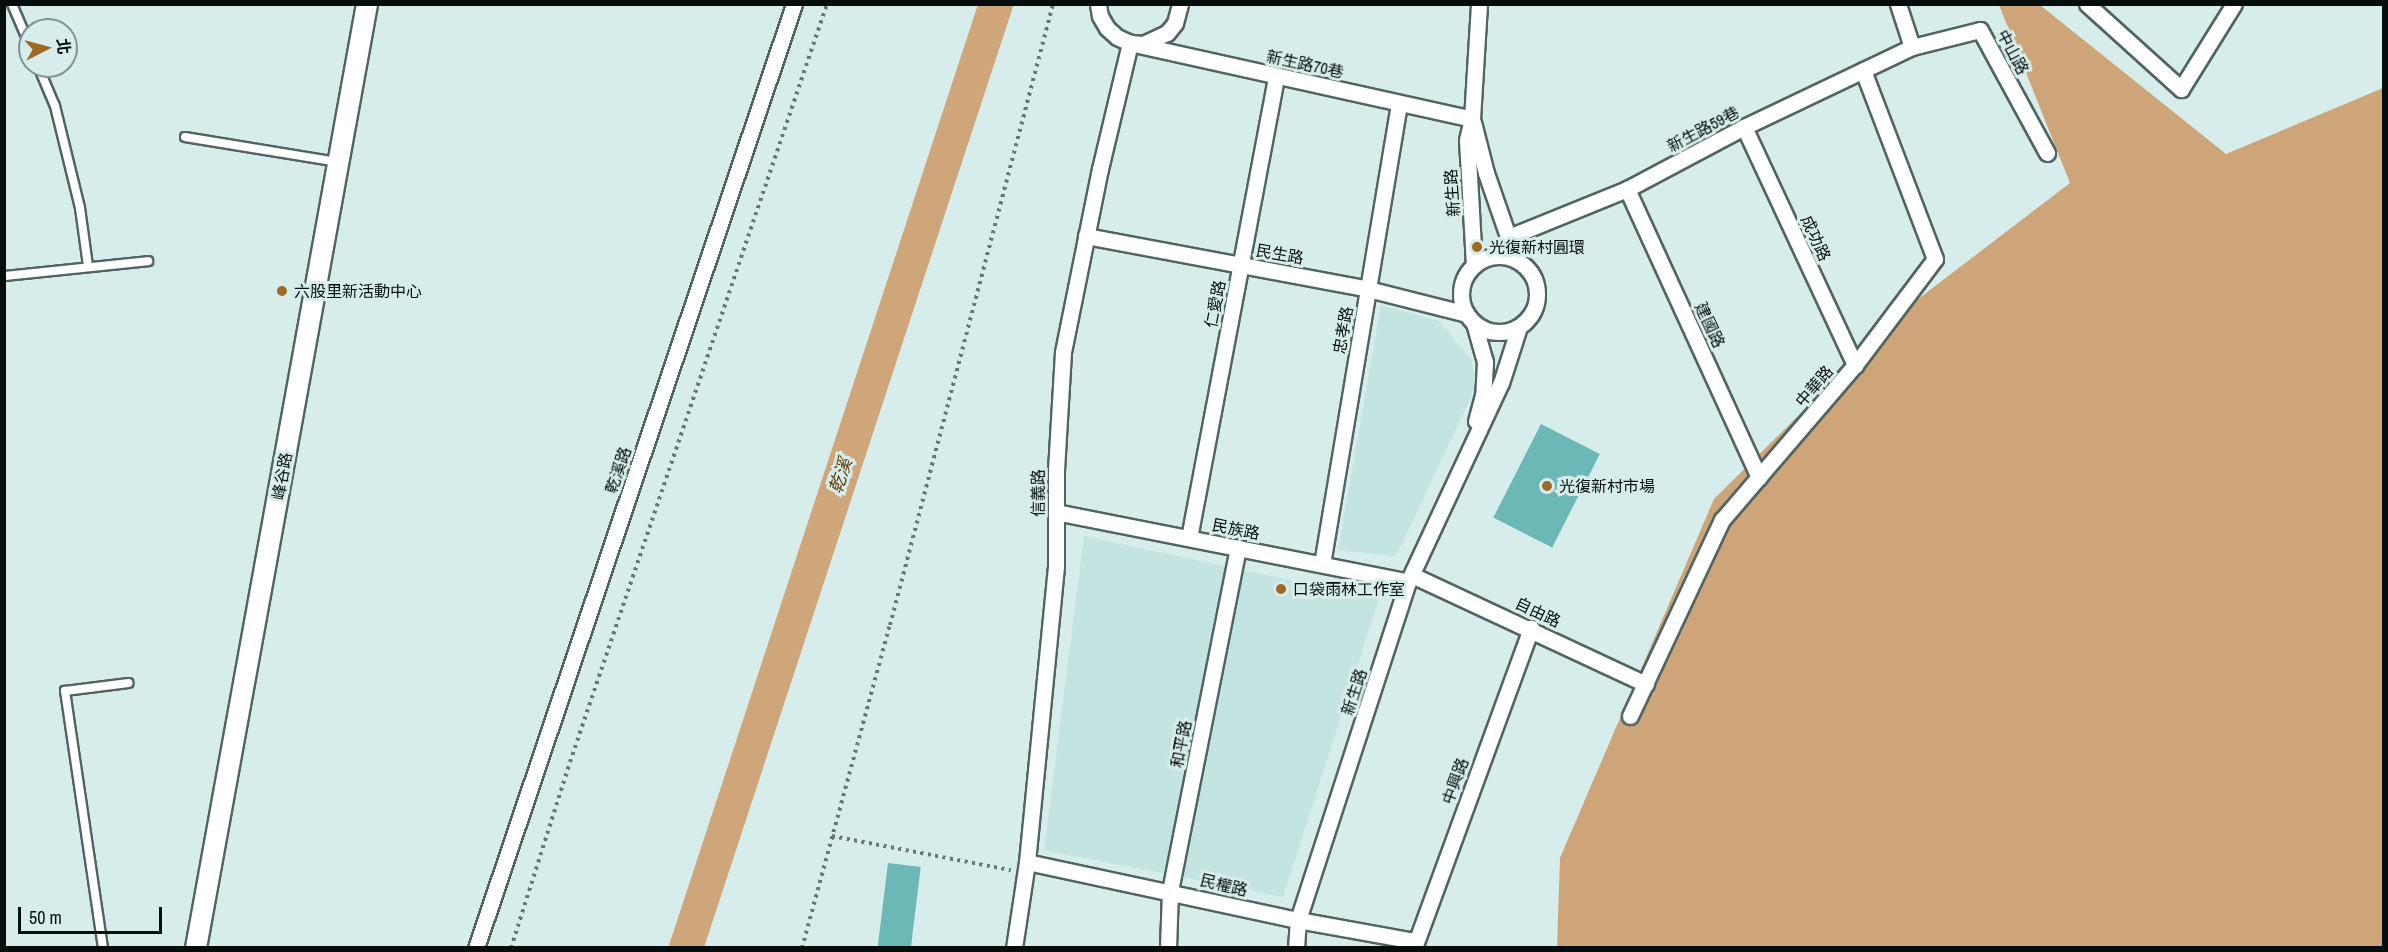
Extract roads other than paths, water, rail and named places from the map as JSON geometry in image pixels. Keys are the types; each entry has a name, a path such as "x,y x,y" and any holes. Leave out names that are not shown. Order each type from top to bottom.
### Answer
{"street":[{"name":"峰谷路","path":"196,948 367,4"},
{"name":"乾溪路","path":"476,948 794,4"},
{"path":"1098,4 1100,16 1107,28 1117,37 1130,43 1143,44 1167,33 1175,23 1180,4"},
{"name":"新生路","path":"1466,455 1485,376 1482,349 1461,292 1463,282 1474,265 1467,140 1472,119 1479,4"},
{"path":"1898,4 1912,47"},
{"path":"2089,5 2181,89 2234,4"},
{"name":"中山路","path":"1912,47 1980,30 2047,153"},
{"name":"新生路70巷","path":"1130,43 1472,119"},
{"name":"信義路","path":"1014,948 1026,867 1056,566 1063,352 1086,236 1130,43"},
{"name":"新生路59巷","path":"1509,237 1627,189 1744,127 1912,47"},
{"name":"中華路","path":"1630,716 1722,520 1856,365 1935,259 1863,70"},
{"name":"仁愛路","path":"1189,538 1276,76"},
{"name":"忠孝路","path":"1322,564 1399,103"},
{"name":"新生路","path":"1296,948 1298,920 1411,579 1501,383 1519,327 1535,310 1538,298 1532,274 1514,259 1509,237 1486,173 1472,119"},
{"name":"成功路","path":"1744,127 1856,365"},
{"name":"建國路","path":"1627,189 1760,477"},
{"name":"民生路","path":"1086,236 1368,289 1470,318"},
{"path":"1474,265 1492,256 1502,255 1514,259"},
{"path":"1470,318 1495,332 1507,332 1519,327"},
{"name":"民族路","path":"1056,512 1411,579"},
{"name":"和平路","path":"1168,948 1170,891 1238,548"},
{"name":"自由路","path":"1411,579 1531,628 1646,684"},
{"name":"中興路","path":"1414,944 1531,628"},
{"name":"民權路","path":"1026,867 1170,891 1414,944"}],"lane":[{"path":"12,4 18,18"},
{"path":"43,78 55,106 80,208 88,266"},
{"path":"185,137 339,162"},
{"path":"4,276 148,261"},
{"path":"103,948 65,691 129,683"}],"waterway":[{"name":"乾溪","path":"686,948 996,4"}],"place":[{"name":"光復新村圓環","path":"1477,247"},
{"name":"六股里新活動中心","path":"282,291"},
{"name":"光復新村市場","path":"1547,486"},
{"name":"口袋雨林工作室","path":"1281,589"}]}
